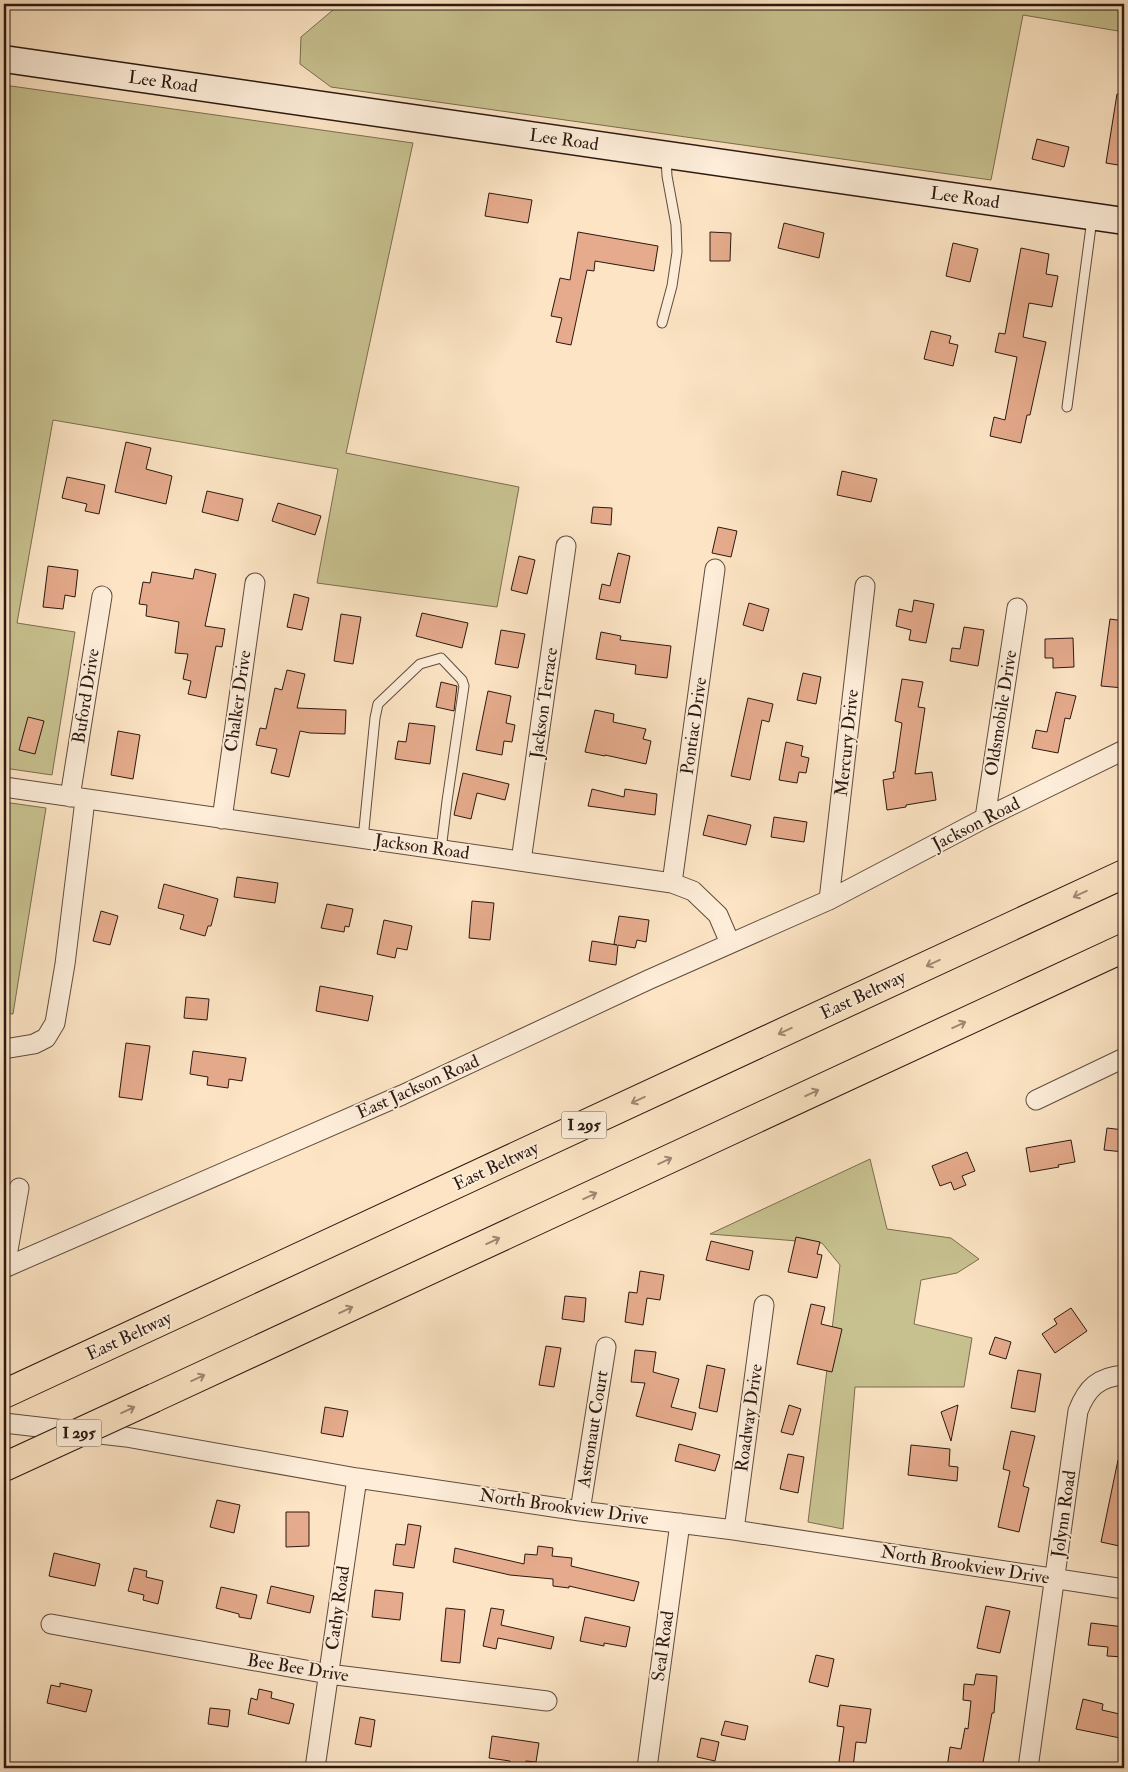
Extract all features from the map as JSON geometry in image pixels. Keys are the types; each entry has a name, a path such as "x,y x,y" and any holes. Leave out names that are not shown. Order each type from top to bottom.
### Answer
{"highway":[{"name":"East Beltway","path":"4,1394 1124,874"},
{"name":"I 295","path":"4,1467 1124,948"}],"street":[{"name":"Lee Road","path":"4,59 1124,221"},
{"name":"Jackson Terrace","path":"521,861 566,546"},
{"name":"Pontiac Drive","path":"672,883 715,569"},
{"name":"Chalker Drive","path":"222,819 255,582"},
{"name":"Mercury Drive","path":"829,900 865,586"},
{"name":"Buford Drive","path":"78,798 102,596"},
{"name":"Oldsmobile Drive","path":"985,818 1017,608"},
{"name":"Jackson Road","path":"829,900 985,818 1124,750"},
{"name":"Jackson Road","path":"4,787 672,883 693,891 718,916 730,943"},
{"path":"6,1048 34,1044 46,1038 55,1023 65,964 78,798"},
{"name":"East Jackson Road","path":"4,1268 402,1095 648,980 829,900"},
{"path":"1036,1100 1124,1058"},
{"path":"4,1268 19,1188"},
{"name":"Roadway Drive","path":"734,1530 764,1306"},
{"name":"Astronaut Court","path":"580,1510 606,1347"},
{"name":"Jolynn Road","path":"1028,1768 1078,1411 1084,1395 1093,1386 1107,1378 1124,1375"},
{"name":"North Brookview Drive","path":"4,1423 126,1437 357,1478 734,1530 1124,1589"},
{"name":"Cathy Road","path":"315,1768 357,1478"},
{"name":"Seal Road","path":"647,1768 680,1523"},
{"name":"Bee Bee Drive","path":"51,1624 328,1674 547,1701"}],"lane":[{"path":"662,323 672,286 677,252 676,225 667,176 666,155"},
{"path":"1067,407 1092,216"},
{"path":"363,839 378,704 420,664 442,658 462,680 464,686 441,850"}],"shaded area":[{"path":"340,4 1124,4 1124,32 1023,15 991,180 331,87 300,64 301,37"},
{"path":"4,85 413,143 346,453 519,487 497,607 317,583 338,469 53,420 17,623 75,632 52,775 4,768"},
{"path":"4,802 46,808 13,1014 4,1013"},
{"path":"870,1159 887,1229 951,1238 979,1259 957,1273 921,1280 914,1324 972,1338 964,1387 855,1387 843,1529 808,1522 840,1265 822,1243 710,1234"}],"building":[{"path":"1117,94 1124,95 1124,166 1106,163"},
{"path":"1037,139 1069,147 1064,167 1032,159"},
{"path":"489,193 532,200 528,223 485,216"},
{"path":"784,223 824,233 819,258 778,248"},
{"path":"578,232 658,246 654,271 595,261 594,271 587,270 571,345 556,342 562,318 551,316 560,278 570,280"},
{"path":"710,232 731,233 730,261 710,261"},
{"path":"953,243 978,249 970,282 946,276"},
{"path":"1021,248 1049,254 1046,274 1058,276 1052,307 1029,303 1023,337 1046,342 1030,415 1027,415 1021,443 990,436 994,417 1005,420 1017,357 995,352 999,333 1005,334"},
{"path":"931,331 951,336 949,343 958,345 953,366 924,359"},
{"path":"126,442 151,448 146,469 172,476 166,504 115,492"},
{"path":"842,471 877,479 871,502 837,495"},
{"path":"67,477 105,485 99,514 85,511 87,504 62,498"},
{"path":"207,491 243,499 238,521 202,512"},
{"path":"278,503 321,516 315,535 272,521"},
{"path":"593,507 612,508 611,525 591,523"},
{"path":"718,527 737,531 731,557 712,553"},
{"path":"618,553 630,556 620,603 599,599 602,584 610,586"},
{"path":"519,556 535,560 527,594 511,590"},
{"path":"48,566 78,570 75,597 65,595 63,609 43,607"},
{"path":"195,569 216,574 205,626 225,629 222,647 216,646 206,698 188,694 191,681 183,679 188,654 175,653 179,622 146,616 147,605 139,604 143,582 150,583 152,572 193,579"},
{"path":"294,594 309,598 302,630 287,627"},
{"path":"914,600 934,604 926,643 909,640 911,630 896,626 899,609 912,612"},
{"path":"749,603 769,609 763,631 743,625"},
{"path":"422,613 468,623 462,648 416,636"},
{"path":"341,614 361,617 353,664 334,661"},
{"path":"1110,619 1124,621 1124,688 1101,686"},
{"path":"964,627 984,630 978,666 950,661 952,648 960,649"},
{"path":"501,630 525,634 518,668 495,664"},
{"path":"601,632 621,636 620,640 671,646 667,678 635,674 636,665 596,659"},
{"path":"1073,638 1074,667 1053,668 1053,658 1045,658 1045,639"},
{"path":"287,670 305,674 297,708 346,710 345,734 300,731 289,777 271,773 277,749 256,745 260,728 266,729 275,688 282,690"},
{"path":"803,673 821,677 816,704 797,700"},
{"path":"902,679 923,682 918,707 925,708 915,774 932,772 936,800 887,810 883,780 894,778 893,772 895,772 902,723 895,721"},
{"path":"441,682 457,686 454,711 436,707"},
{"path":"488,691 511,696 506,723 515,725 512,742 504,741 502,755 476,750"},
{"path":"1056,692 1076,696 1070,719 1065,718 1058,753 1032,748 1036,730 1047,732"},
{"path":"748,698 773,704 769,722 762,720 750,780 731,776"},
{"path":"595,710 614,714 613,722 646,729 643,739 651,741 646,764 585,752"},
{"path":"28,717 44,721 35,754 19,750"},
{"path":"409,723 435,726 430,764 395,759 398,741 406,742"},
{"path":"118,731 140,735 133,779 111,775"},
{"path":"786,742 803,746 801,756 809,758 806,773 799,772 797,783 779,780"},
{"path":"463,773 509,784 505,800 477,793 471,819 454,815"},
{"path":"592,789 624,797 625,789 657,794 655,815 588,806"},
{"path":"708,815 751,825 746,845 703,835"},
{"path":"774,817 807,822 804,842 771,837"},
{"path":"237,877 278,883 275,903 234,897"},
{"path":"164,884 218,899 211,926 208,926 205,936 180,929 184,915 158,908"},
{"path":"472,901 494,903 490,940 469,938"},
{"path":"327,904 353,909 349,927 345,926 344,932 321,928"},
{"path":"101,911 118,916 110,945 93,941"},
{"path":"619,916 649,920 646,942 637,940 635,948 618,945 616,965 589,961 592,941 617,945 614,944"},
{"path":"384,920 412,926 407,950 397,948 395,958 377,954"},
{"path":"320,986 373,996 368,1021 316,1011"},
{"path":"186,997 209,999 207,1020 184,1018"},
{"path":"126,1043 150,1046 142,1100 119,1097"},
{"path":"193,1051 246,1058 242,1081 229,1079 228,1088 207,1085 208,1077 190,1074"},
{"path":"1107,1128 1124,1130 1124,1152 1104,1150"},
{"path":"1071,1140 1075,1162 1030,1172 1026,1148"},
{"path":"967,1152 975,1171 962,1176 966,1185 954,1190 951,1182 940,1186 932,1166"},
{"path":"796,1237 820,1242 817,1254 822,1255 817,1278 788,1272"},
{"path":"711,1241 753,1251 749,1270 706,1260"},
{"path":"640,1271 664,1275 660,1300 647,1298 643,1325 625,1322 629,1292 637,1293"},
{"path":"565,1296 586,1298 584,1322 562,1319"},
{"path":"811,1304 825,1307 821,1324 842,1329 832,1372 797,1364"},
{"path":"1071,1308 1087,1331 1055,1353 1042,1334 1057,1324 1054,1319"},
{"path":"995,1337 1011,1342 1006,1359 989,1354"},
{"path":"546,1346 561,1348 554,1387 539,1385"},
{"path":"635,1350 656,1352 653,1372 679,1379 671,1407 696,1413 692,1430 636,1416 645,1383 631,1382"},
{"path":"707,1365 725,1369 717,1412 699,1408"},
{"path":"1018,1370 1041,1374 1035,1412 1011,1408"},
{"path":"789,1405 801,1409 793,1435 781,1432"},
{"path":"958,1405 951,1441 941,1412"},
{"path":"325,1407 348,1411 343,1437 321,1433"},
{"path":"1011,1431 1035,1436 1023,1486 1029,1488 1019,1532 998,1527 1010,1471 1003,1469"},
{"path":"679,1444 720,1455 715,1471 675,1461"},
{"path":"911,1445 950,1449 949,1466 958,1467 957,1481 908,1475"},
{"path":"788,1454 804,1457 798,1493 780,1489"},
{"path":"1118,1460 1124,1461 1124,1547 1101,1542"},
{"path":"217,1500 240,1505 234,1533 210,1527"},
{"path":"286,1512 309,1512 309,1546 286,1547"},
{"path":"408,1524 421,1526 414,1568 393,1565 396,1544 405,1545"},
{"path":"538,1546 553,1548 552,1556 572,1558 571,1566 639,1582 634,1601 569,1586 569,1588 553,1586 553,1579 510,1575 453,1562 455,1548 524,1564 525,1554 537,1555"},
{"path":"54,1553 100,1564 95,1586 49,1576"},
{"path":"134,1568 147,1571 146,1577 163,1581 158,1604 143,1600 144,1595 128,1591"},
{"path":"271,1586 314,1596 310,1613 267,1603"},
{"path":"221,1587 257,1595 251,1619 239,1617 239,1614 216,1608"},
{"path":"375,1590 403,1593 400,1620 372,1617"},
{"path":"986,1606 1010,1611 1000,1653 977,1648"},
{"path":"446,1608 465,1610 460,1663 441,1661"},
{"path":"491,1608 504,1610 501,1625 554,1637 551,1649 498,1638 496,1649 483,1646"},
{"path":"585,1617 630,1627 626,1647 604,1643 604,1646 580,1641"},
{"path":"1091,1623 1124,1627 1124,1657 1107,1656 1108,1647 1088,1645"},
{"path":"816,1655 834,1659 828,1687 809,1682"},
{"path":"976,1674 997,1676 994,1713 992,1713 982,1768 947,1768 950,1747 961,1749 965,1728 968,1729 971,1701 963,1700 964,1684 974,1685"},
{"path":"60,1683 92,1690 86,1712 47,1703 51,1685 60,1687"},
{"path":"259,1689 272,1692 271,1698 294,1704 289,1724 248,1714 251,1698 257,1700"},
{"path":"1083,1699 1103,1704 1102,1710 1124,1715 1120,1738 1076,1729"},
{"path":"840,1705 871,1709 866,1743 856,1742 853,1768 838,1768 844,1727 837,1726"},
{"path":"210,1708 230,1710 228,1727 208,1724"},
{"path":"360,1717 375,1720 371,1747 355,1744"},
{"path":"725,1721 748,1726 745,1740 721,1735"},
{"path":"492,1736 539,1743 536,1762 526,1761 525,1768 510,1766 510,1761 489,1758"},
{"path":"701,1738 719,1742 715,1761 697,1757"}]}
